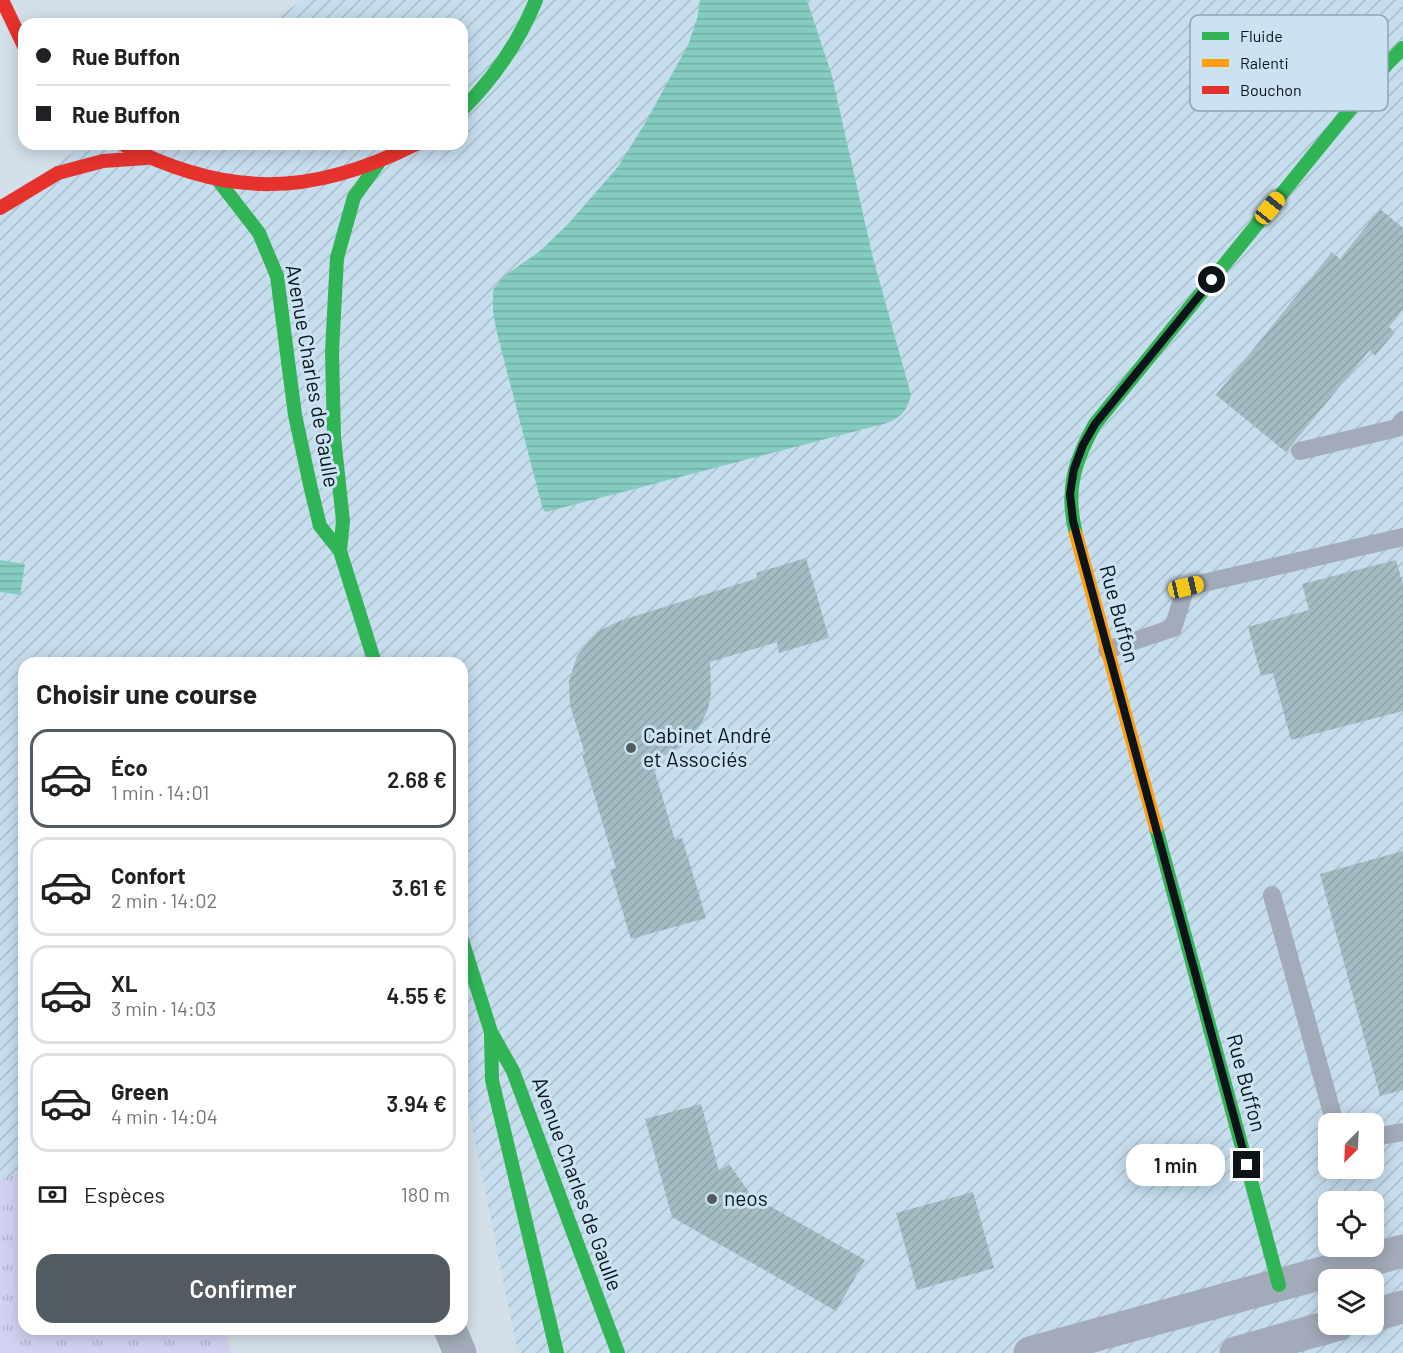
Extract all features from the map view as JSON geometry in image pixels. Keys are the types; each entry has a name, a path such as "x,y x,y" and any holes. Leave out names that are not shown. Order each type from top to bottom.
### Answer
{"main road":[{"path":"2,0 18,33"},
{"path":"468,103 499,69 522,32 536,0"},
{"name":"Rue Buffon","path":"1388,63 1403,48"},
{"name":"Rue Buffon","path":"1279,1285 1107,650 1073,521 1070,494 1074,469 1083,445 1095,424 1349,111"},
{"path":"133,150 147,158 186,172 218,180 264,185 299,183 334,177 378,164 405,150"},
{"path":"0,208 58,173 103,162 147,158"},
{"name":"Avenue Charles de Gaulle","path":"340,552 343,521 334,437 332,351 337,258 354,197 378,164"},
{"name":"Avenue Charles de Gaulle","path":"218,180 259,233 277,276 295,415 320,526 340,552 373,657"},
{"name":"Avenue Charles de Gaulle","path":"468,959 491,1032 513,1071 618,1353"},
{"name":"Avenue Charles de Gaulle","path":"491,1032 492,1080 557,1353"}],"street":[{"path":"1030,1353 1403,1251"},
{"path":"1384,1312 1403,1307"},
{"path":"1236,1353 1318,1330"},
{"path":"452,1335 460,1353"}],"lane":[{"path":"1388,65 1403,78"},
{"path":"1300,451 1397,428 1403,420"},
{"path":"1107,650 1173,628 1186,587 1403,537"},
{"path":"1272,895 1332,1113"},
{"path":"1384,1135 1403,1132"}],"shaded area":[{"path":"303,0 1403,0 1403,1353 518,1353 468,1107 468,657 18,657 18,1174 0,1182 0,201 77,150 468,150 468,18 276,18"},
{"path":"700,0 807,0 832,76 872,254 911,395 906,409 897,418 887,423 546,512 543,510 496,329 493,290 503,277 540,251 568,224 617,168 644,125 688,45 697,19"},
{"path":"0,560 25,564 20,595 0,592"}],"green space":[{"path":"18,1173 18,1335 226,1335 231,1353 0,1353 0,1181"}],"building":[{"path":"1380,209 1403,228 1403,310 1389,327 1395,332 1375,356 1370,350 1286,452 1216,395 1332,252 1340,259"},
{"name":"Cabinet André et Associés","path":"806,558 829,638 779,653 777,642 710,662 711,692 708,709 701,724 683,746 652,762 675,840 682,838 706,918 631,939 610,870 616,868 570,705 569,681 577,656 597,632 619,621 758,578 756,573"},
{"path":"1396,560 1403,584 1403,711 1291,740 1273,673 1261,676 1248,627 1309,610 1302,584"},
{"path":"1403,851 1403,1090 1380,1096 1320,874"},
{"name":"neos","path":"701,1104 719,1171 729,1164 752,1196 865,1260 836,1311 672,1217 645,1119"},
{"path":"973,1192 994,1268 917,1290 896,1213"}],"traffic: fast":[{"path":"468,103 505,59 536,0"},
{"path":"1388,63 1403,48"},
{"path":"1076,534 1071,504 1074,477 1082,451 1095,424 1349,111"},
{"path":"373,657 340,551 343,521 334,437 332,351 337,258 354,197 378,164"},
{"path":"218,180 259,233 277,276 295,415 311,489 320,526 340,551"},
{"path":"1156,828 1279,1285"},
{"path":"468,959 491,1032 513,1071 618,1353"},
{"path":"491,1034 492,1080 557,1353"}],"traffic: slow":[{"path":"1076,534 1156,828"}],"traffic: jam":[{"path":"2,0 18,33"},
{"path":"135,150 160,162 197,174 233,182 269,184 305,182 341,174 403,150"},
{"path":"0,208 58,173 103,161 147,158"}],"place":[{"name":"Cabinet André et Associés","path":"631,748"},
{"name":"neos","path":"712,1199"}],"route":[{"path":"1212,280 1095,424 1083,445 1074,469 1070,494 1073,521 1107,650 1247,1165"}]}
